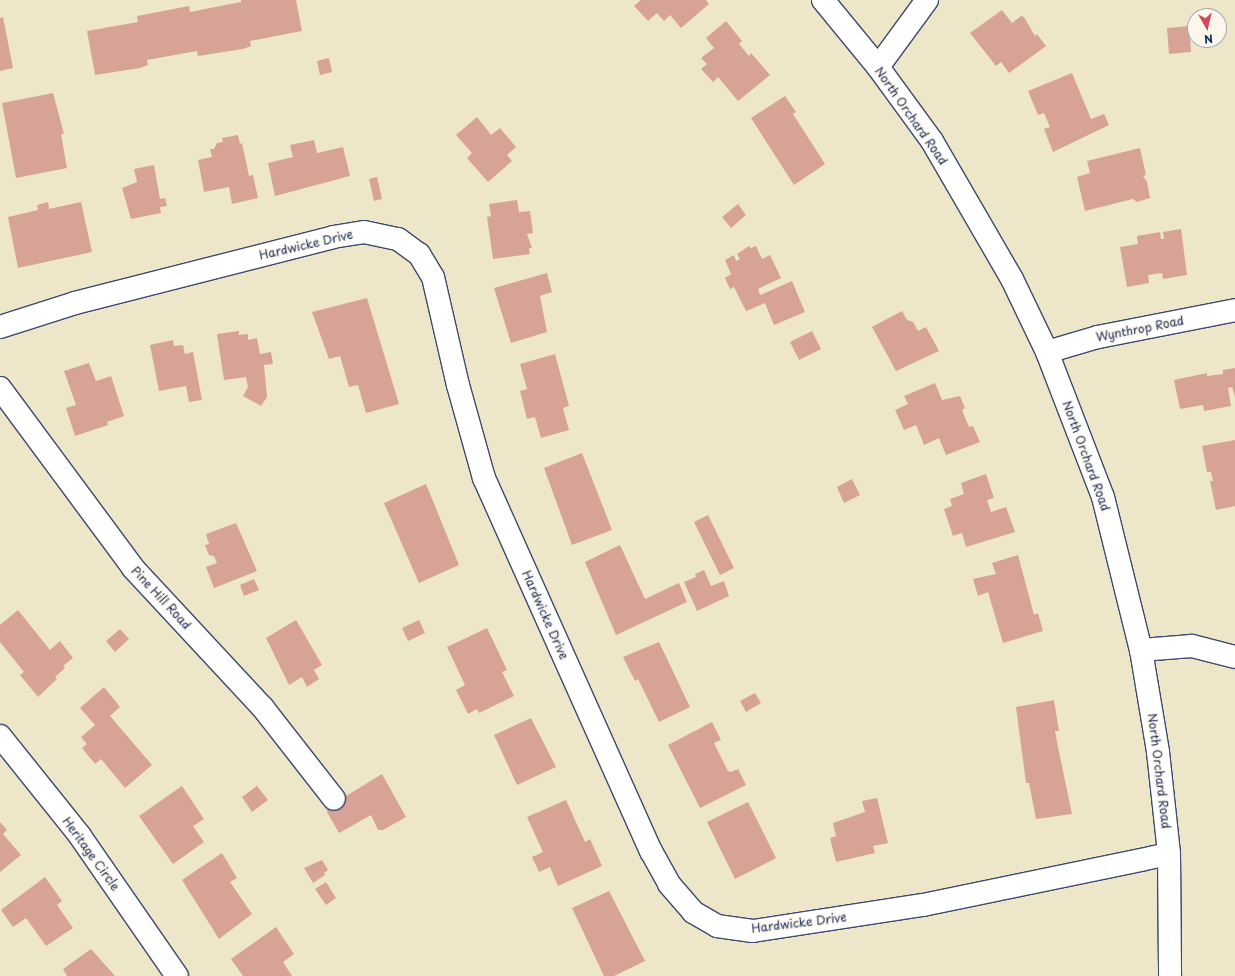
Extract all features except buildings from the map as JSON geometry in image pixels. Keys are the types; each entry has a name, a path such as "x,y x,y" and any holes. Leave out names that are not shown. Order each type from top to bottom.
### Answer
{"street":[{"name":"North Orchard Road","path":"823,0 878,67 932,141 1012,279 1047,352 1103,497 1141,650 1158,752 1169,854 1170,976"},
{"path":"878,67 927,0"},
{"name":"Hardwicke Drive","path":"0,327 75,303 333,237 364,232 398,239 419,254 433,277 458,385 488,486 651,851 669,884 693,912 717,926 753,931 923,905 1169,854"},
{"name":"Wynthrop Road","path":"1047,352 1098,336 1235,310"},
{"name":"Pine Hill Road","path":"0,388 133,568 263,708 334,799"},
{"path":"1141,650 1192,646 1235,657"},
{"name":"Heritage Circle","path":"0,736 80,836 176,976"}]}
